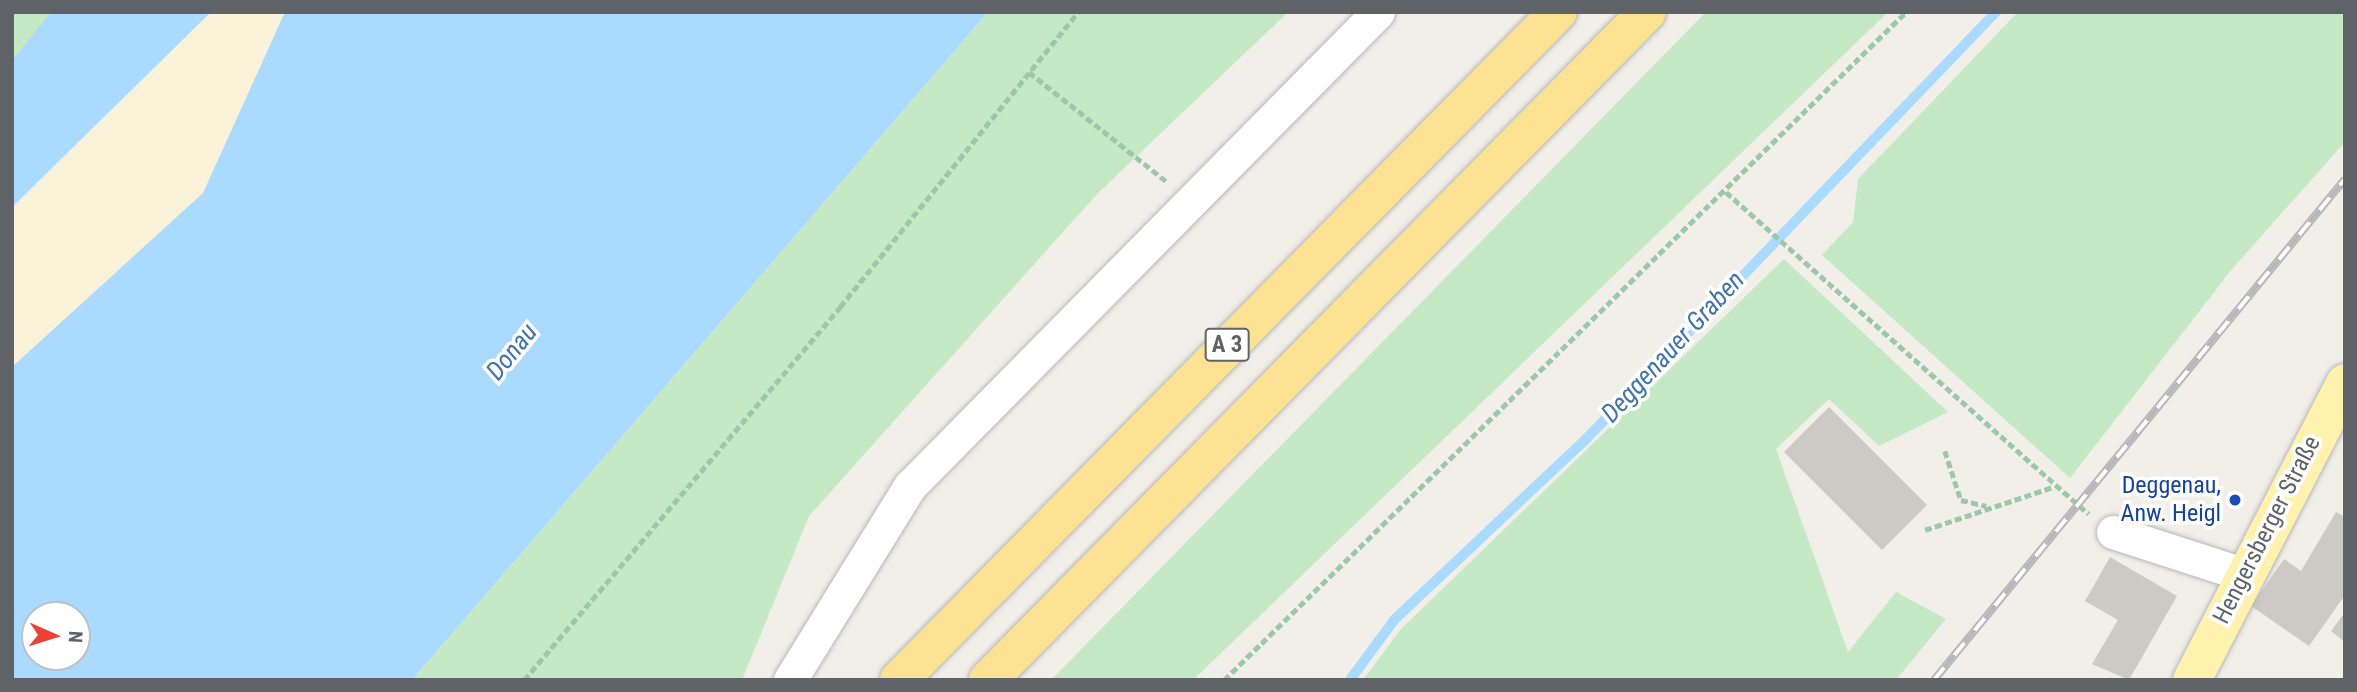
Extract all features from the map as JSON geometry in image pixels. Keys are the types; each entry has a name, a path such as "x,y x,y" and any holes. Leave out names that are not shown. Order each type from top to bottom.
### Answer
{"highway":[{"name":"A 3","path":"899,680 1558,12"},
{"name":"A 3","path":"988,680 1647,12"}],"main road":[{"name":"Hengersberger Straße","path":"2192,680 2243,574 2345,383"}],"lane":[{"path":"790,680 910,486 1378,12"},
{"path":"2102,524 2243,574"}],"path":[{"path":"524,680 1078,12"},
{"path":"1223,680 1726,192 1906,12"},
{"path":"1029,72 1190,203"},
{"path":"1726,192 2053,487 2102,524"},
{"path":"1945,450 1961,500 1987,506"},
{"path":"1925,530 1987,506 2053,487"}],"green space":[{"path":"12,12 55,12 12,66"},
{"path":"988,12 1288,12 1097,194 809,516 742,680 412,680"},
{"path":"1706,12 1888,12 1193,680 1051,680"},
{"path":"2018,12 2345,12 2345,142 2232,269 2070,478 1822,255 1853,222 1858,179"},
{"path":"1784,259 1948,412 1879,446 1829,399 1776,449 1848,652 1896,592 1946,619 1896,680 1363,680 1400,630"}],"sand":[{"path":"212,12 285,12 203,193 12,367 12,210"}],"water":[{"path":"51,12 211,12 12,207 12,61"},
{"name":"Donau","path":"285,12 988,12 412,680 12,680 12,367 203,193"}],"building":[{"path":"1829,407 1927,505 1882,550 1784,452"},
{"path":"2336,512 2345,517 2345,595 2309,646 2251,606 2284,559 2301,571"},
{"path":"2110,557 2177,596 2129,680 2092,664 2118,620 2085,601"},
{"path":"2345,612 2345,642 2331,631"}],"waterway":[{"name":"Deggenauer Graben","path":"1350,680 1394,620 1587,438 1996,12"}],"railway":[{"path":"1934,680 2345,179"}],"place":[{"name":"Deggenau, Anw. Heigl","path":"2235,500"}]}
